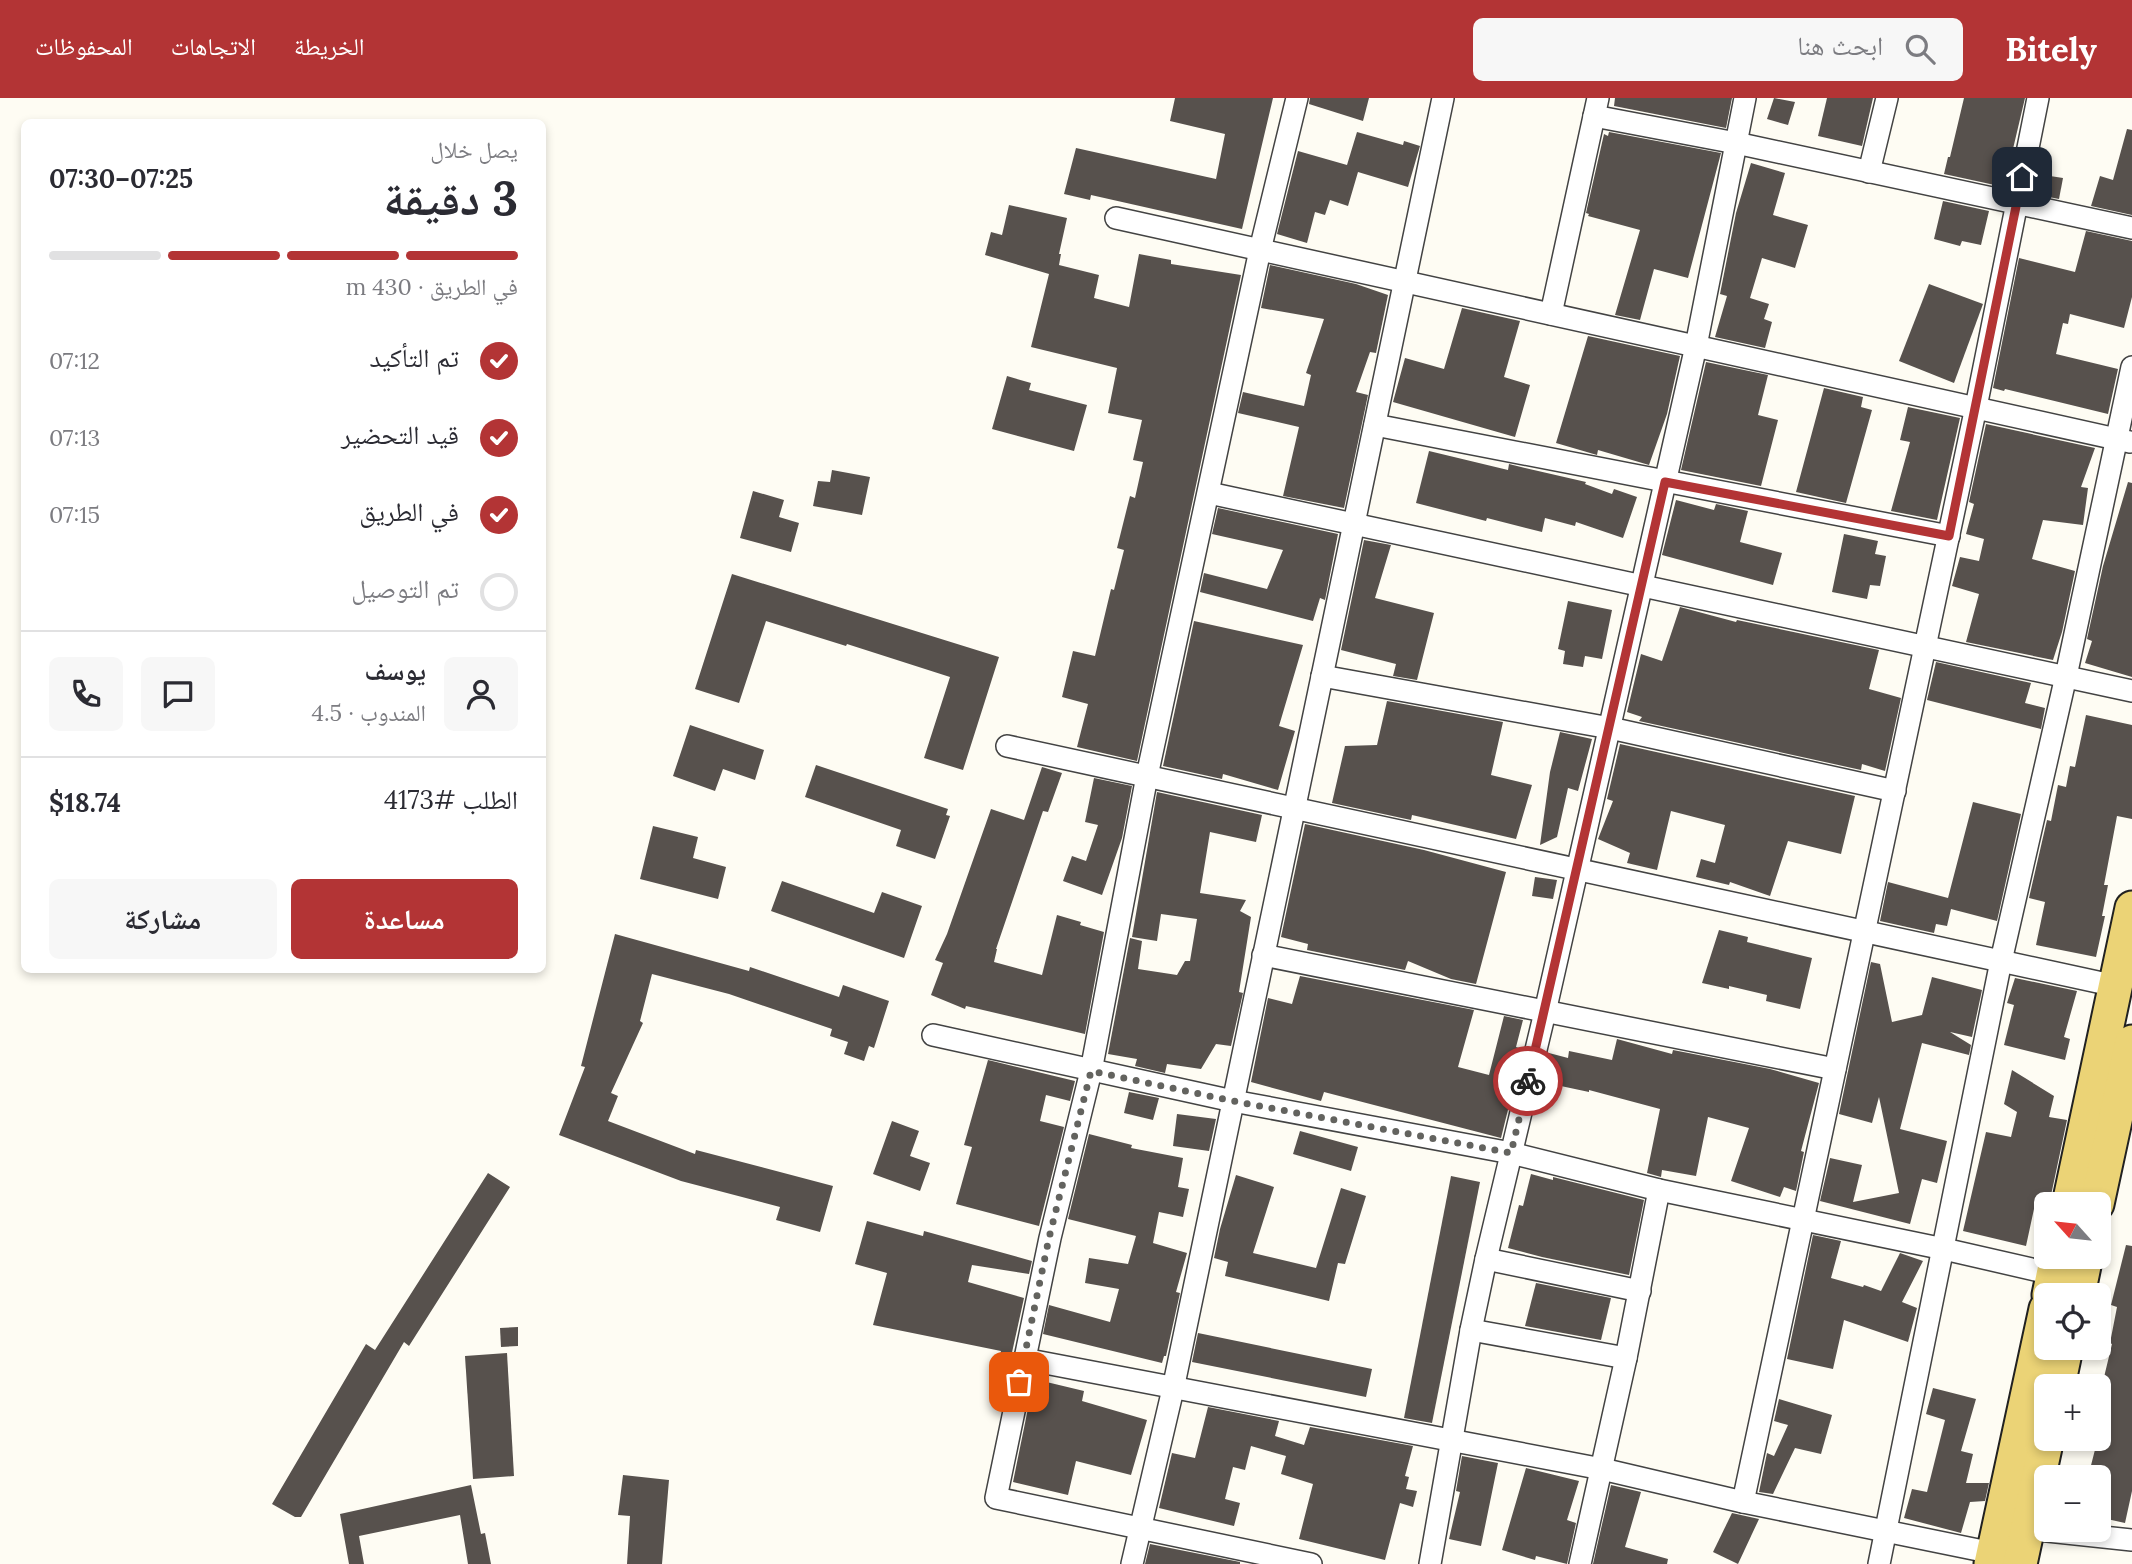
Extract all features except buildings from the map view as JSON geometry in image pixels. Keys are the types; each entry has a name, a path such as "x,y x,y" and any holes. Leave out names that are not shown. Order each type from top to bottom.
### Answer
{"main road":[{"path":"2072,1192 2132,908"},
{"path":"2100,1192 2132,1042"},
{"path":"2001,1560 2037,1360"},
{"path":"2001,1560 2027,1530 2044,1451"}],"street":[{"path":"1297,98 1260,250 1147,776 1091,1071 1049,1238 996,1498 1311,1564"},
{"path":"1132,1564 1172,1389 1443,98"},
{"path":"1430,1564 1486,1259 1578,870 1696,346 1745,98"},
{"path":"1869,172 1887,98"},
{"path":"1743,1502 1949,536 2038,98"},
{"path":"1551,314 1596,107 1736,143 2132,228"},
{"path":"1116,218 2125,441"},
{"path":"1879,1564 2001,961 2066,676 2125,441 2132,367"},
{"path":"1375,425 1949,536"},
{"path":"1209,493 2132,691"},
{"path":"1322,676 1610,728 1895,790"},
{"path":"1007,746 2116,986"},
{"path":"1263,955 1835,1069"},
{"path":"933,1035 1233,1101 1511,1153 1659,1189 1944,1249 2059,1280"},
{"path":"1580,1564 1626,1358 1659,1189"},
{"path":"1486,1259 1640,1291"},
{"path":"1471,1330 1626,1358"},
{"path":"1024,1359 1602,1469 1743,1502 1886,1531 2001,1560"},
{"path":"2027,1530 2132,1540"}],"way so far":[{"path":"1019,1382 1049,1238 1091,1071 1233,1101 1511,1153 1528,1081"}],"route":[{"path":"1528,1081 1665,482 1949,536 2022,177"}]}
